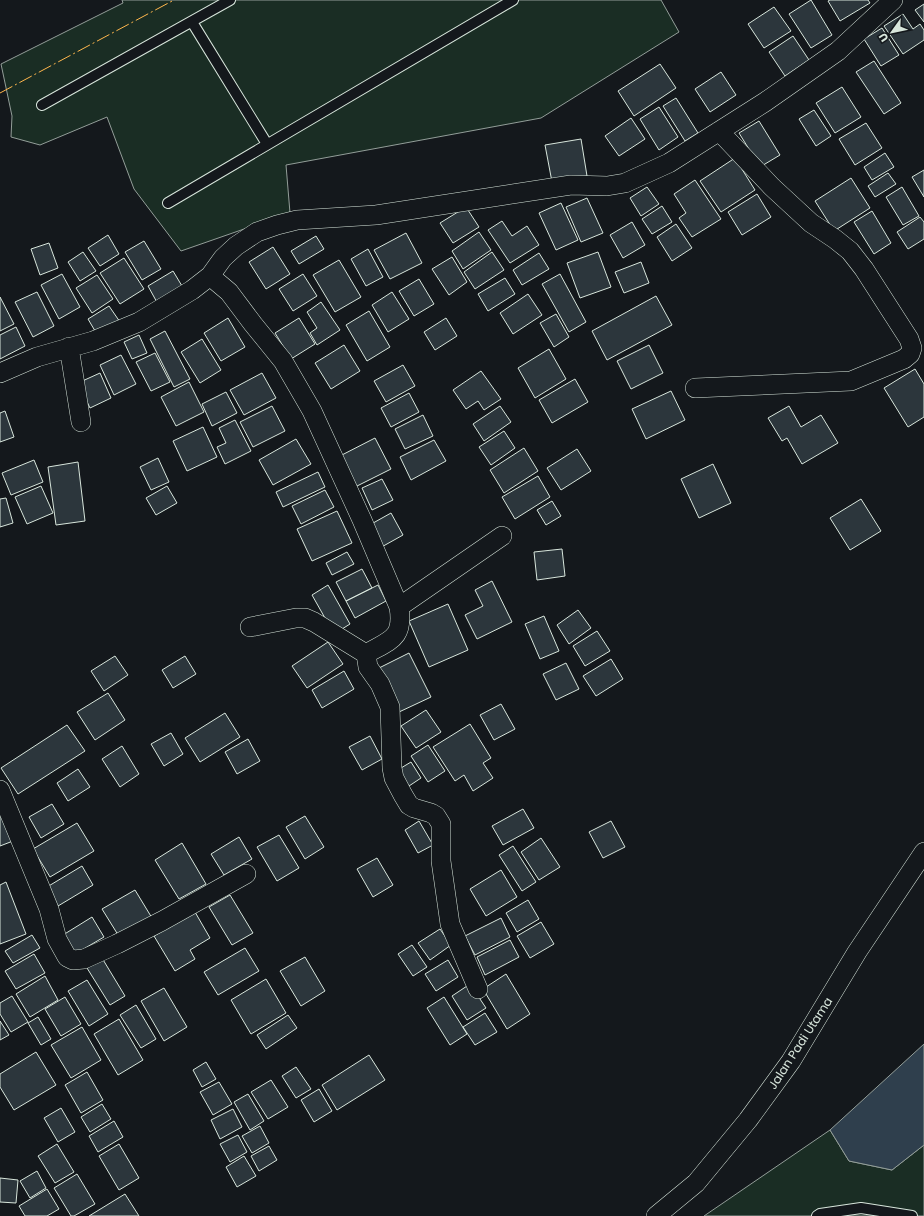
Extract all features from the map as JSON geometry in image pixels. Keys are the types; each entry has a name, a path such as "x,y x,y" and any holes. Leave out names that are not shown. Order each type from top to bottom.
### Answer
{"street":[{"path":"0,373 37,357 93,341 139,322 192,290 210,276 223,258 236,246 257,232 277,225 297,220 376,215 571,185 607,186 625,183 669,162 764,102 838,51 893,0"},
{"path":"694,388 851,381 904,359 910,354 912,348 909,339 864,269 850,251 811,223 778,192 719,131"},
{"path":"210,276 229,292 283,361 312,411 362,520 399,607 401,618 400,629 395,636 366,654"},
{"path":"69,347 81,422"},
{"path":"399,607 502,536"},
{"path":"250,627 296,618 304,618 314,622 366,654 368,667 380,684 390,707 392,768 394,778 409,805 431,813 436,816 441,824 441,861 450,924 478,989"},
{"path":"0,790 49,909 57,939 67,957 73,960 84,959 117,944 162,921 246,874"},
{"name":"Jalan Padi Utama","path":"656,1216 696,1183 770,1091 791,1061 857,952 924,852"}],"lane":[{"path":"42,105 230,0"},
{"path":"168,203 502,3 513,0"},
{"path":"192,22 266,144"},
{"path":"817,1216 820,1214 861,1208 912,1216"}],"green space":[{"path":"122,0 661,0 679,32 541,118 286,165 290,213 181,251 134,189 107,117 40,145 11,137 12,116 1,64 123,3"},
{"path":"830,1130 849,1161 892,1170 924,1145 924,1216 704,1216"}],"water":[{"path":"924,1044 924,1145 892,1170 849,1161 830,1130"}],"building":[{"path":"811,0 832,35 811,48 789,14"},
{"path":"868,0 870,3 840,21 828,1"},
{"path":"924,4 924,22 915,10"},
{"path":"774,7 791,31 764,48 748,24"},
{"path":"903,14 913,29 920,24 924,30 924,40 903,54 884,26"},
{"path":"882,28 899,55 881,66 864,39"},
{"path":"793,36 809,60 785,76 769,52"},
{"path":"874,61 901,103 884,114 856,72"},
{"path":"660,64 676,88 634,116 618,91"},
{"path":"721,72 736,95 710,112 695,89"},
{"path":"842,87 861,117 835,133 816,103"},
{"path":"676,98 698,133 685,141 663,106"},
{"path":"659,107 678,137 659,150 640,119"},
{"path":"814,110 831,136 816,146 799,119"},
{"path":"631,118 645,139 619,156 605,136"},
{"path":"759,121 780,155 760,167 739,133"},
{"path":"866,123 882,148 855,165 839,139"},
{"path":"581,139 587,176 552,182 545,145"},
{"path":"885,153 894,167 872,180 864,167"},
{"path":"735,158 755,190 721,212 700,181"},
{"path":"924,170 924,197 912,177"},
{"path":"888,173 896,184 875,197 868,186"},
{"path":"851,178 870,208 834,231 815,201"},
{"path":"695,180 721,219 692,237 679,218 686,213 674,194"},
{"path":"647,187 659,204 641,216 630,198"},
{"path":"902,187 919,216 903,225 886,197"},
{"path":"757,194 771,217 742,235 728,212"},
{"path":"587,198 603,233 581,242 566,207"},
{"path":"561,203 578,240 556,250 539,213"},
{"path":"662,206 672,222 652,234 642,219"},
{"path":"466,207 479,227 453,243 440,223"},
{"path":"872,211 891,243 874,254 854,222"},
{"path":"920,217 924,222 924,239 908,249 897,232"},
{"path":"502,221 512,236 527,226 539,245 510,263 488,230"},
{"path":"632,222 645,245 623,258 610,235"},
{"path":"676,224 692,248 672,261 657,237"},
{"path":"479,232 491,250 463,269 452,251"},
{"path":"406,233 422,263 390,279 374,250"},
{"path":"108,235 119,254 100,266 88,248"},
{"path":"316,236 324,249 299,264 291,251"},
{"path":"144,241 161,269 142,280 125,252"},
{"path":"49,243 58,268 40,275 31,249"},
{"path":"273,247 290,274 266,289 249,262"},
{"path":"368,249 383,277 366,286 351,259"},
{"path":"83,252 96,271 80,281 68,262"},
{"path":"492,252 504,270 475,289 464,272"},
{"path":"598,252 611,287 580,298 567,263"},
{"path":"539,253 549,269 522,285 513,270"},
{"path":"452,257 467,282 449,295 432,269"},
{"path":"124,258 144,289 120,304 100,273"},
{"path":"339,260 361,297 335,312 313,275"},
{"path":"641,262 649,283 624,293 615,272"},
{"path":"173,271 185,291 159,306 148,286"},
{"path":"62,274 80,307 59,319 41,285"},
{"path":"303,274 317,296 293,311 279,289"},
{"path":"560,274 586,322 569,332 542,284"},
{"path":"97,275 113,299 92,313 76,288"},
{"path":"505,278 515,294 488,311 478,294"},
{"path":"419,279 434,304 414,316 399,291"},
{"path":"37,292 54,326 33,337 15,302"},
{"path":"392,292 409,319 388,332 372,305"},
{"path":"528,294 542,315 513,334 500,313"},
{"path":"656,296 672,325 607,360 592,331"},
{"path":"0,297 14,324 0,331"},
{"path":"321,302 340,330 317,345 310,333 317,328 307,312"},
{"path":"109,306 120,322 98,336 88,319"},
{"path":"369,311 390,347 367,361 346,325"},
{"path":"556,314 569,337 554,347 540,323"},
{"path":"228,318 245,347 221,361 204,333"},
{"path":"299,318 315,344 291,359 275,333"},
{"path":"446,318 457,336 435,350 424,332"},
{"path":"16,327 25,346 0,359 0,335"},
{"path":"165,331 190,379 174,387 150,339"},
{"path":"139,335 147,353 132,359 124,342"},
{"path":"202,339 221,370 200,383 181,352"},
{"path":"344,345 360,371 331,389 315,363"},
{"path":"649,345 663,373 631,389 617,361"},
{"path":"549,349 566,379 535,398 518,368"},
{"path":"155,353 170,382 151,391 136,362"},
{"path":"121,355 136,384 114,395 100,365"},
{"path":"403,365 415,386 386,402 374,381"},
{"path":"915,369 924,384 924,417 908,427 884,388"},
{"path":"481,371 501,399 484,410 478,401 466,409 453,390"},
{"path":"100,373 111,398 90,408 78,383"},
{"path":"262,373 276,398 244,415 230,390"},
{"path":"575,379 588,402 552,423 539,400"},
{"path":"189,382 204,412 176,426 161,397"},
{"path":"671,391 685,420 646,439 632,409"},
{"path":"226,392 237,413 212,426 202,404"},
{"path":"409,393 419,412 391,427 381,408"},
{"path":"272,406 285,431 253,447 240,422"},
{"path":"500,406 511,422 484,441 473,424"},
{"path":"789,406 801,427 821,415 838,443 802,464 787,438 782,441 768,418"},
{"path":"5,411 14,437 0,442 0,413"},
{"path":"423,415 433,436 405,449 395,429"},
{"path":"235,420 251,451 225,464 217,447 226,443 219,428"},
{"path":"203,427 217,457 187,471 173,441"},
{"path":"504,431 515,448 491,465 479,447"},
{"path":"375,438 391,469 353,488 338,457"},
{"path":"296,439 311,464 273,485 259,460"},
{"path":"434,440 446,461 411,480 400,457"},
{"path":"524,448 538,471 504,493 490,470"},
{"path":"577,449 591,471 561,490 547,468"},
{"path":"158,458 169,482 151,490 140,467"},
{"path":"34,460 43,482 11,495 2,473"},
{"path":"78,462 85,521 56,525 48,467"},
{"path":"713,464 731,503 699,518 681,479"},
{"path":"318,472 325,487 283,507 276,492"},
{"path":"538,476 550,497 515,519 502,497"},
{"path":"382,479 393,500 372,510 362,488"},
{"path":"41,486 53,513 27,524 15,497"},
{"path":"167,486 177,503 156,515 146,498"},
{"path":"325,490 334,507 301,524 292,506"},
{"path":"6,498 13,523 0,527 0,499"},
{"path":"861,499 881,531 850,550 830,518"},
{"path":"552,501 561,516 546,525 537,510"},
{"path":"337,511 352,543 312,561 297,529"},
{"path":"391,513 403,535 378,549 366,527"},
{"path":"562,549 565,576 537,580 534,552"},
{"path":"347,552 354,564 332,575 326,563"},
{"path":"362,569 372,588 346,601 336,582"},
{"path":"492,581 512,622 477,639 465,615 483,606 475,590"},
{"path":"328,585 350,624 334,634 312,595"},
{"path":"378,585 386,601 355,618 346,601"},
{"path":"448,604 468,650 429,667 409,621"},
{"path":"578,610 591,628 569,644 557,625"},
{"path":"544,616 559,651 540,659 525,624"},
{"path":"597,631 610,651 585,666 573,646"},
{"path":"328,642 343,664 307,688 292,666"},
{"path":"409,653 431,697 399,712 377,669"},
{"path":"115,656 128,675 104,691 91,671"},
{"path":"185,656 196,674 173,688 162,670"},
{"path":"611,659 623,679 596,696 583,676"},
{"path":"566,663 579,689 556,700 543,674"},
{"path":"344,671 354,689 322,708 312,690"},
{"path":"108,693 125,720 95,740 77,712"},
{"path":"501,704 515,729 494,740 480,715"},
{"path":"426,710 441,732 416,748 401,726"},
{"path":"225,713 240,737 200,762 185,738"},
{"path":"470,724 491,758 483,763 493,778 473,791 464,775 455,781 433,747"},
{"path":"67,725 85,751 18,794 1,768"},
{"path":"171,733 183,754 164,766 151,744"},
{"path":"370,736 382,759 362,770 349,747"},
{"path":"248,739 260,761 237,774 225,752"},
{"path":"428,745 445,771 428,782 411,756"},
{"path":"122,746 139,774 120,787 102,759"},
{"path":"411,762 421,778 406,788 396,771"},
{"path":"78,769 90,787 68,801 57,783"},
{"path":"52,804 64,824 41,838 29,817"},
{"path":"523,809 534,828 503,845 492,826"},
{"path":"0,811 13,841 0,846"},
{"path":"305,816 324,847 305,859 286,827"},
{"path":"419,821 433,845 418,853 405,830"},
{"path":"611,821 625,847 603,858 589,832"},
{"path":"77,823 94,851 50,877 33,849"},
{"path":"279,835 299,868 277,881 257,847"},
{"path":"239,837 252,859 224,875 211,854"},
{"path":"541,838 560,867 539,880 521,852"},
{"path":"182,843 206,884 179,899 155,860"},
{"path":"513,846 536,882 522,891 499,855"},
{"path":"377,858 393,885 373,897 357,869"},
{"path":"82,866 93,885 58,906 47,887"},
{"path":"501,870 517,897 486,916 470,889"},
{"path":"6,882 26,934 0,944 0,885"},
{"path":"135,890 152,918 120,938 102,909"},
{"path":"230,895 253,933 232,945 209,907"},
{"path":"528,900 539,919 517,932 506,913"},
{"path":"195,912 210,938 190,950 195,959 175,971 154,936"},
{"path":"92,917 104,937 75,954 63,935"},
{"path":"501,918 510,937 475,955 465,936"},
{"path":"541,922 554,944 530,958 517,936"},
{"path":"440,929 451,945 430,960 418,943"},
{"path":"32,935 40,948 13,963 5,951"},
{"path":"510,940 519,957 485,975 477,957"},
{"path":"412,945 427,967 413,976 398,954"},
{"path":"245,948 259,971 218,995 204,972"},
{"path":"34,954 45,973 16,989 5,971"},
{"path":"305,957 325,991 301,1006 280,971"},
{"path":"102,958 125,996 110,1005 87,968"},
{"path":"448,960 458,977 436,991 425,974"},
{"path":"506,974 530,1014 507,1029 483,989"},
{"path":"45,976 58,1000 30,1017 16,994"},
{"path":"266,979 286,1013 251,1034 231,1000"},
{"path":"87,980 108,1014 89,1026 68,991"},
{"path":"470,984 486,1008 467,1020 452,996"},
{"path":"164,988 187,1027 164,1041 141,1001"},
{"path":"12,996 28,1022 11,1032 0,1014 0,1003"},
{"path":"65,997 81,1024 61,1036 45,1009"},
{"path":"444,997 467,1034 450,1045 427,1008"},
{"path":"136,1005 156,1039 141,1048 120,1015"},
{"path":"485,1013 497,1032 475,1045 463,1027"},
{"path":"288,1015 297,1028 266,1049 257,1035"},
{"path":"38,1017 51,1039 41,1045 28,1023"},
{"path":"119,1019 143,1060 118,1075 94,1034"},
{"path":"0,1021 9,1035 0,1040"},
{"path":"82,1027 101,1060 71,1078 51,1045"},
{"path":"36,1052 56,1085 14,1110 0,1087 0,1074"},
{"path":"369,1055 385,1080 337,1110 322,1085"},
{"path":"206,1062 216,1079 202,1087 193,1070"},
{"path":"296,1067 311,1089 296,1098 282,1076"},
{"path":"87,1072 103,1100 81,1113 65,1085"},
{"path":"271,1080 288,1107 268,1119 251,1092"},
{"path":"219,1082 232,1104 213,1115 200,1092"},
{"path":"319,1089 332,1111 314,1122 301,1100"},
{"path":"248,1094 264,1121 250,1130 234,1102"},
{"path":"102,1104 111,1119 90,1132 81,1117"},
{"path":"61,1108 75,1132 58,1142 44,1118"},
{"path":"233,1109 242,1127 220,1139 211,1120"},
{"path":"114,1121 123,1137 98,1152 89,1136"},
{"path":"260,1126 269,1143 252,1153 242,1136"},
{"path":"238,1135 247,1152 230,1162 220,1144"},
{"path":"57,1144 74,1172 55,1183 38,1156"},
{"path":"119,1144 139,1178 119,1190 99,1156"},
{"path":"269,1146 277,1160 259,1171 251,1156"},
{"path":"244,1156 256,1176 237,1187 226,1167"},
{"path":"37,1171 46,1188 30,1198 20,1181"},
{"path":"77,1174 95,1204 74,1216 71,1216 54,1188"},
{"path":"0,1178 18,1180 16,1203 0,1202"},
{"path":"47,1189 59,1209 47,1216 25,1216 19,1206"},
{"path":"125,1194 139,1216 89,1216"}],"power":[{"path":"0,93 174,0"}]}
